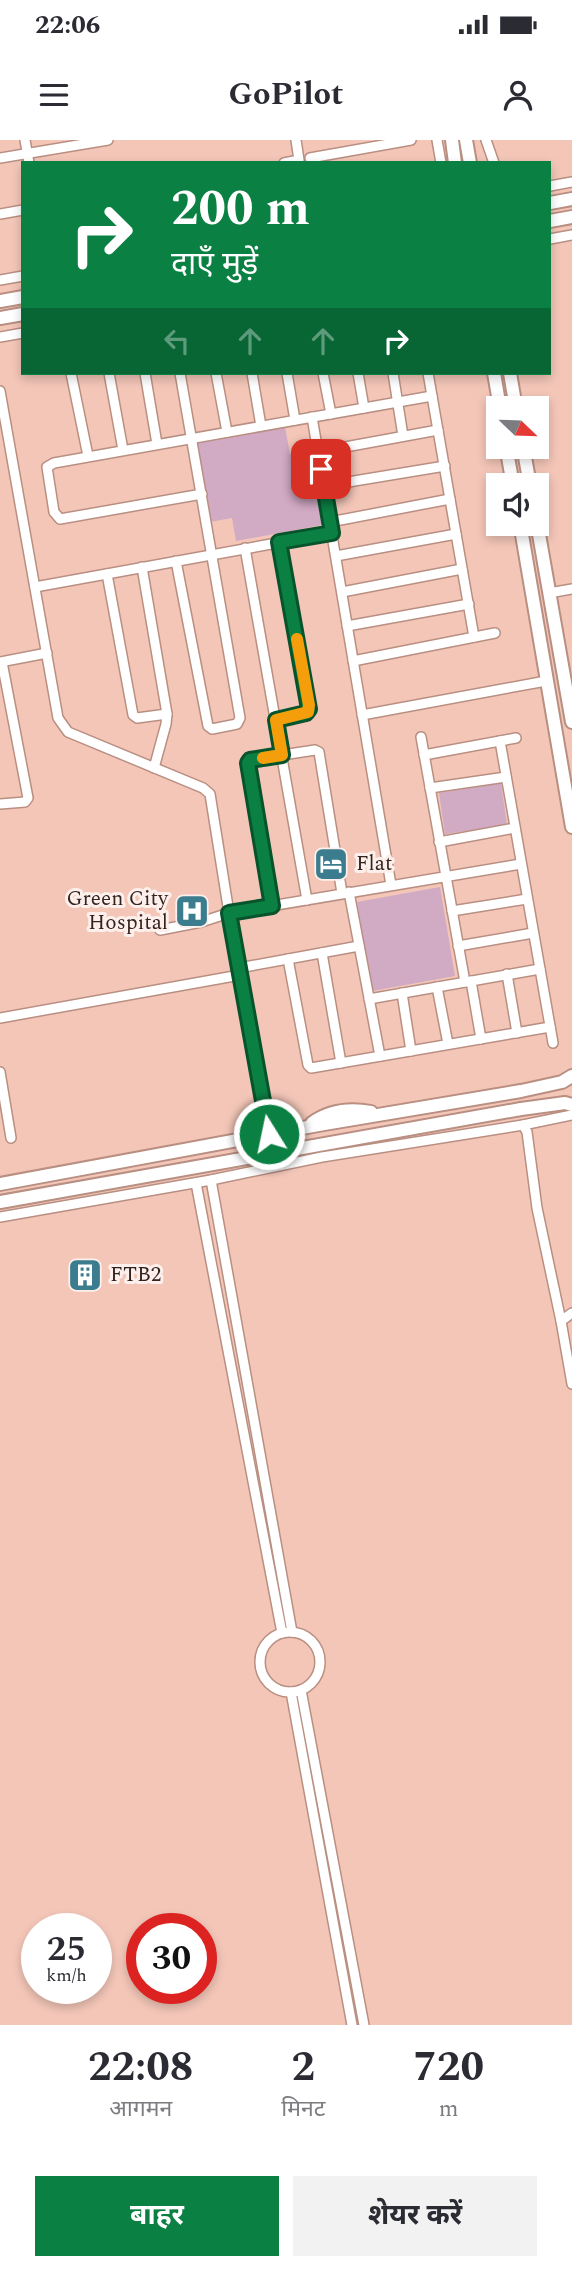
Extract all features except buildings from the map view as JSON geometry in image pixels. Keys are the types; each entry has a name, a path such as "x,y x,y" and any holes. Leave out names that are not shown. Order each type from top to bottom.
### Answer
{"street":[{"path":"25,140 28,158"},
{"path":"0,158 28,158 85,142 108,140"},
{"path":"294,161 299,160 296,140"},
{"path":"310,158 411,140"},
{"path":"437,140 441,161"},
{"path":"452,140 456,161"},
{"path":"466,140 470,161"},
{"path":"486,140 493,161"},
{"path":"551,186 572,182"},
{"path":"551,204 572,199"},
{"path":"0,214 21,210"},
{"path":"551,221 572,217"},
{"path":"551,239 572,235"},
{"path":"0,279 21,275"},
{"path":"0,301 21,297"},
{"path":"0,318 21,314"},
{"path":"0,337 21,333"},
{"path":"71,375 88,456"},
{"path":"109,375 123,450"},
{"path":"145,375 157,444"},
{"path":"176,561 208,726 212,729 240,722 180,375"},
{"path":"216,375 227,432"},
{"path":"252,375 261,426"},
{"path":"287,375 295,420"},
{"path":"323,375 331,414"},
{"path":"358,375 364,408"},
{"path":"393,375 403,436"},
{"path":"428,375 474,637"},
{"path":"494,375 498,396"},
{"path":"510,375 514,396"},
{"path":"0,391 58,718 62,726 68,732 203,788 210,794 269,1134"},
{"path":"202,494 60,519 54,512 47,467 88,456 432,396"},
{"path":"312,417 391,885"},
{"path":"318,452 438,430"},
{"path":"324,486 444,466"},
{"path":"330,522 450,499"},
{"path":"35,587 332,533"},
{"path":"336,556 456,534"},
{"path":"522,536 572,827"},
{"path":"539,536 572,722"},
{"path":"276,720 306,713 309,709 279,542"},
{"path":"245,548 307,900"},
{"path":"142,567 167,714 154,768"},
{"path":"342,592 462,569"},
{"path":"107,573 133,715 137,718 167,714"},
{"path":"549,593 571,593"},
{"path":"347,626 469,604"},
{"path":"353,661 495,633"},
{"path":"0,804 25,802 28,798 1,662 47,653"},
{"path":"362,715 546,681"},
{"path":"421,737 458,946 481,1039"},
{"path":"424,755 516,738"},
{"path":"500,741 553,1043"},
{"path":"272,906 248,763 250,760 315,750 319,752 380,1056"},
{"path":"430,788 506,777"},
{"path":"439,842 515,828"},
{"path":"160,930 229,913 521,864"},
{"path":"452,911 527,899"},
{"path":"458,946 533,933"},
{"path":"0,1018 359,946"},
{"path":"322,953 341,1063"},
{"path":"288,959 309,1067 550,1027"},
{"path":"369,999 540,969"},
{"path":"507,975 517,1032"},
{"path":"437,987 448,1044"},
{"path":"402,993 411,1051"},
{"path":"0,1072 4,1124 11,1138"},
{"path":"0,1184 306,1127 520,1091 562,1082 572,1076"},
{"path":"0,1202 507,1111 565,1103 572,1105"},
{"path":"0,1217 195,1183 322,1157 572,1115"},
{"path":"523,1125 527,1132 537,1208 572,1384"},
{"path":"211,1180 287,1633"},
{"path":"195,1183 287,1633"},
{"path":"21,1198 25,1212"},
{"path":"561,1321 572,1312"},
{"path":"287,1633 302,1634 310,1640 320,1657 320,1667 310,1685 291,1692 273,1687 261,1671 262,1653 266,1644 287,1633"},
{"path":"301,1690 364,2025"},
{"path":"291,1692 352,2025"}],"shaded area":[{"path":"285,427 290,454 310,451 322,525 236,541 232,518 210,522 196,443"},
{"path":"501,783 507,825 445,834 439,793"},
{"path":"440,887 455,976 372,991 357,902"}],"slow traffic":[{"path":"263,758 282,755 276,720 306,713 309,709 297,639"}],"place":[{"name":"Flat","path":"331,864"},
{"name":"Green City Hospital","path":"192,911"},
{"name":"FTB2","path":"85,1275"}],"route":[{"path":"269,1134 229,913 272,906 248,761 282,755 276,720 306,713 309,709 279,542 332,533 321,469"}]}
